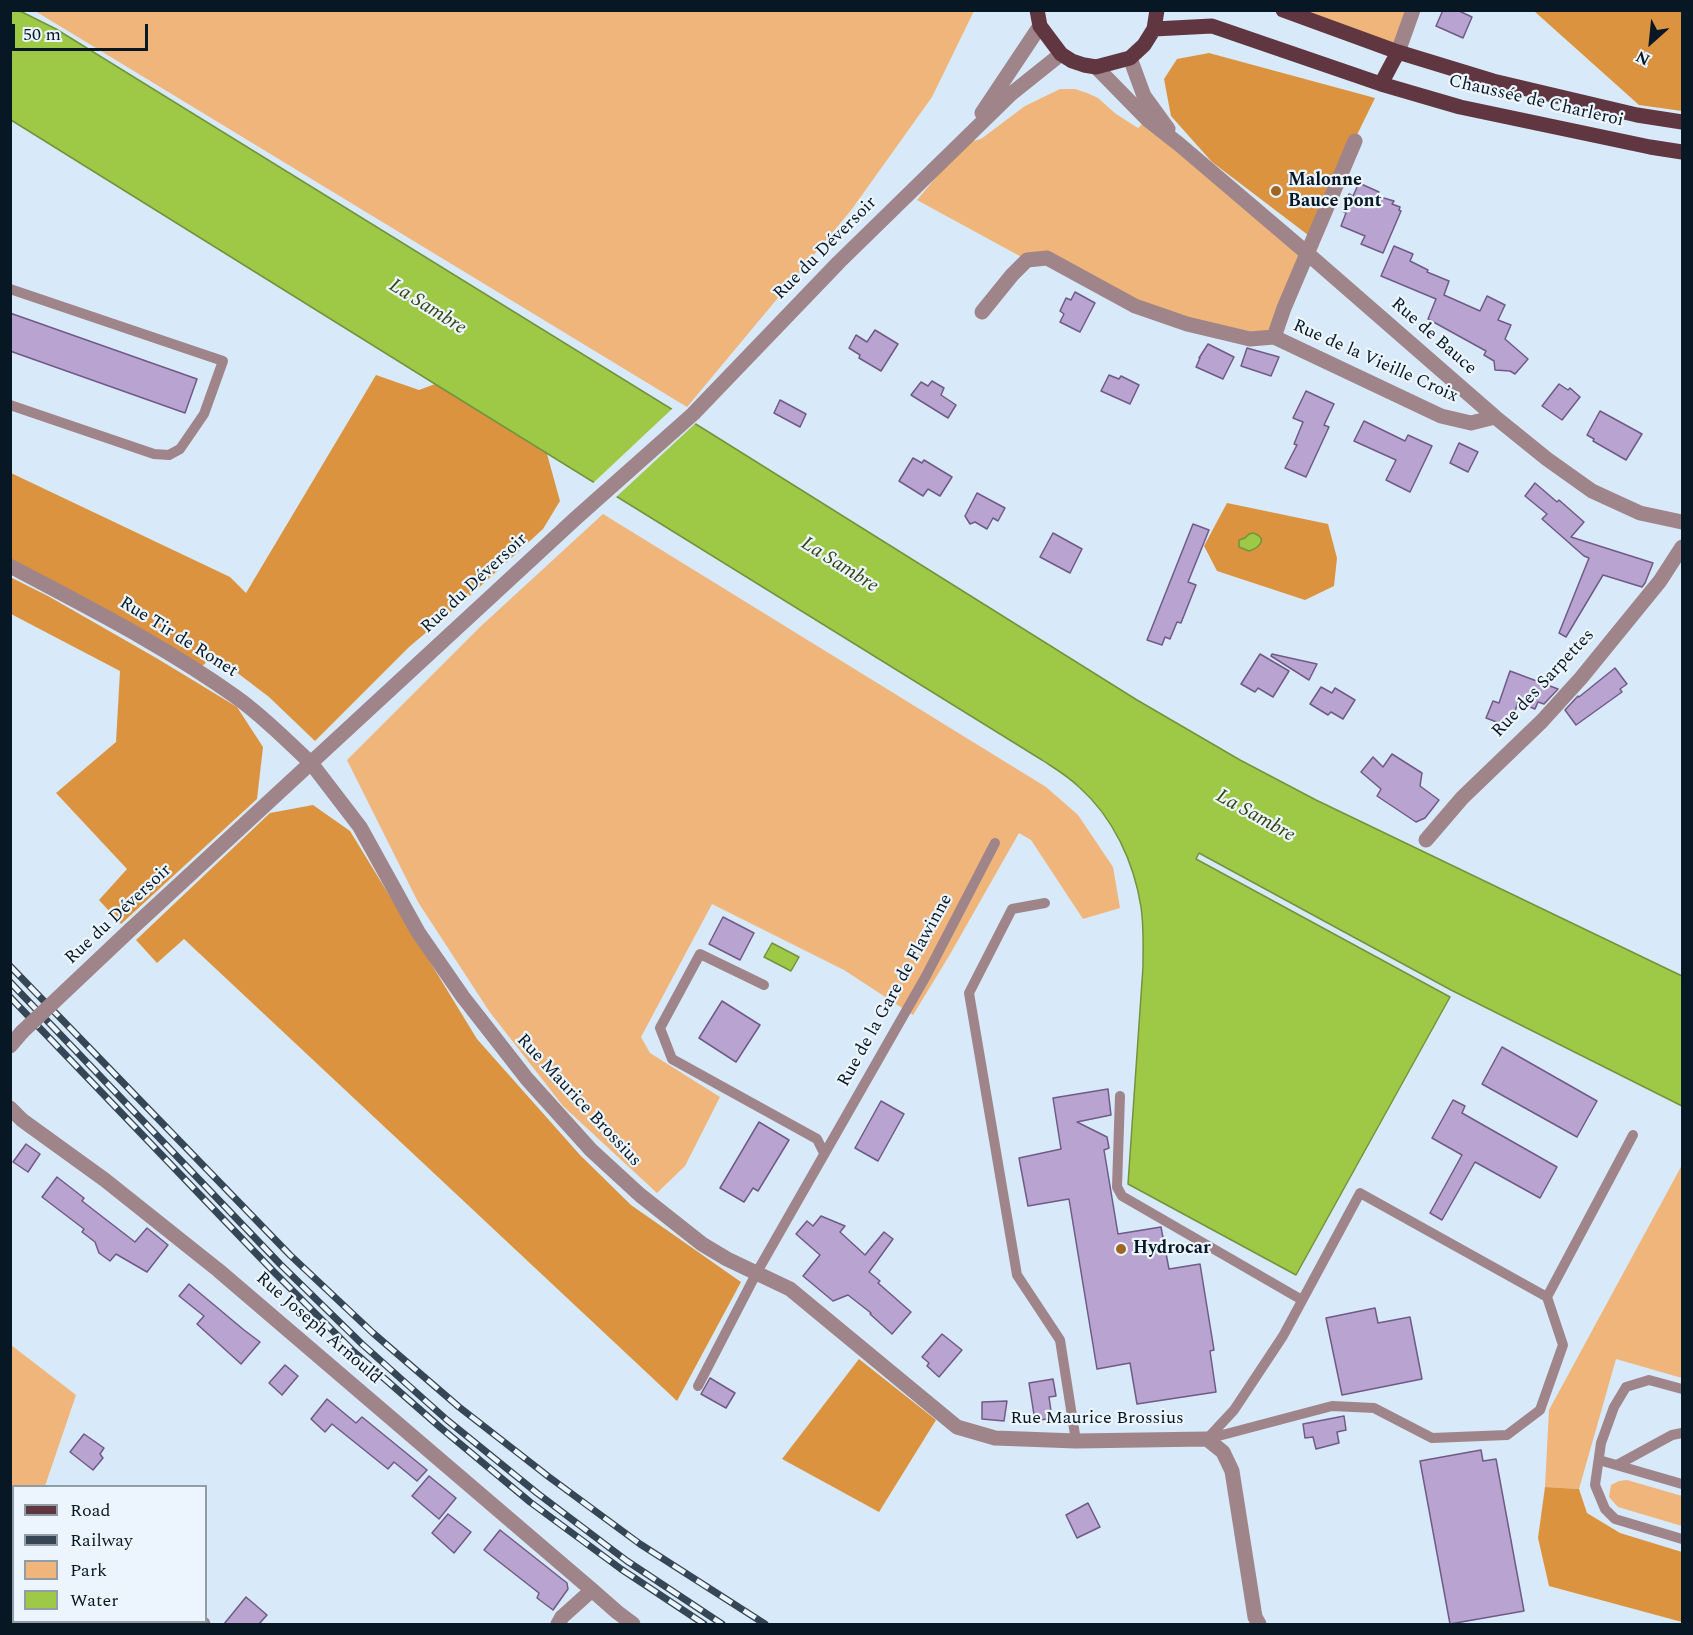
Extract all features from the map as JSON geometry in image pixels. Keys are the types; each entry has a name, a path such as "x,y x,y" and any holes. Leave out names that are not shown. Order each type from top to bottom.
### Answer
{"main road":[{"path":"1037,10 1040,26 1061,54 1084,65 1096,67 1130,58 1144,45 1154,29 1157,10"},
{"name":"Chaussée de Charleroi","path":"1283,10 1398,52 1493,81 1637,115 1683,122"},
{"name":"Chaussée de Charleroi","path":"1154,29 1212,26 1382,84 1460,107 1683,152"},
{"path":"1382,84 1398,52"}],"street":[{"path":"1398,52 1413,10"},
{"name":"Rue du Déversoir","path":"960,145 1040,26"},
{"name":"Rue du Déversoir","path":"10,1046 131,929 576,518 693,414 839,262 1011,94 1061,54"},
{"name":"Rue de Bauce","path":"1130,58 1144,96 1180,145"},
{"name":"Rue de Bauce","path":"1096,67 1147,119 1547,459 1592,491 1640,513 1683,522"},
{"name":"Rue de la Vieille Croix","path":"1274,337 1284,308 1355,141"},
{"name":"Rue de la Vieille Croix","path":"982,312 1027,260 1047,258 1135,306 1187,324 1250,339 1274,337 1441,416 1471,423 1495,417"},
{"name":"Rue des Sarpettes","path":"1426,840 1462,798 1542,721 1581,678 1660,581 1683,547"},
{"name":"Rue Tir de Ronet","path":"10,566 135,632 205,676 244,704 311,764"},
{"name":"Rue Maurice Brossius","path":"311,764 360,827 418,932 456,988 527,1079 591,1150 640,1196 702,1244 727,1259 790,1289 957,1427 995,1437 1076,1441 1207,1439"},
{"name":"Rue Joseph Arnould","path":"10,1107 22,1120 105,1180 218,1270 616,1612 633,1624"},
{"path":"1207,1439 1223,1452 1232,1471 1259,1624"},
{"path":"558,1624 562,1617 592,1590"}],"lane":[{"path":"10,289 223,361 204,414 180,449 169,455 154,454 10,405"},
{"name":"Rue de la Gare de Flawinne","path":"698,1386 757,1272 926,976 996,843"},
{"path":"1044,903 1012,909 969,993 1017,1275 1060,1340 1076,1441"},
{"path":"764,985 700,954 660,1028 672,1059 817,1139 824,1153"},
{"path":"1120,1096 1117,1187 1122,1196 1302,1300"},
{"path":"1547,1297 1633,1135"},
{"name":"Rue Maurice Brossius","path":"1360,1193 1547,1297 1563,1346 1540,1410 1507,1435 1432,1438 1374,1408 1332,1406 1207,1439 1234,1410 1283,1336 1360,1193"},
{"path":"1683,1389 1649,1380 1626,1388 1614,1407 1601,1443 1595,1485 1605,1509 1615,1519 1683,1539"},
{"path":"1617,1466 1672,1435 1683,1433"},
{"path":"1599,1460 1683,1484"}],"green space":[{"path":"974,10 932,97 852,209 687,407 35,11"},
{"path":"1305,11 1408,11 1398,52"},
{"path":"1060,89 1075,89 1098,98 1116,114 1138,128 1147,119 1308,254 1274,337 1187,324 1072,270 1027,260 917,200 965,143 981,139 1025,106"},
{"path":"603,514 1046,787 1078,815 1113,867 1120,908 1083,919 1031,840 1019,833 913,1015 844,970 712,904 641,1037 650,1053 720,1097 685,1166 657,1193 563,1106 489,1011 418,902 347,760 480,627"},
{"path":"1682,1165 1682,1378 1616,1359 1579,1489 1545,1487 1549,1410"},
{"path":"11,1345 76,1395 45,1485 12,1485 11,1573"},
{"path":"1627,1480 1682,1496 1682,1526 1618,1507 1609,1497 1611,1485"}],"shaded area":[{"path":"1534,11 1682,11 1682,111 1639,105"},
{"path":"1209,53 1375,98 1308,235 1212,162 1171,116 1164,79 1177,59"},
{"path":"376,375 419,390 435,384 547,454 560,501 543,529 409,647 315,741 269,697 214,655 197,671 11,566 11,473 230,577 246,593"},
{"path":"1227,503 1328,524 1337,558 1334,586 1305,600 1217,571 1204,546"},
{"path":"10,577 48,596 237,707 263,747 257,799 121,924 99,900 127,869 56,793 116,742 120,671 11,614"},
{"path":"313,805 350,831 477,1039 580,1155 631,1205 741,1282 677,1401 184,939 157,963 136,940 270,813"},
{"path":"859,1359 936,1420 879,1512 782,1459"},
{"path":"1545,1487 1579,1489 1587,1513 1620,1533 1682,1552 1682,1622 1549,1586 1538,1538"}],"water":[{"name":"La Sambre","path":"10,11 20,11 56,29 1137,700 1240,760 1316,800 1682,976 1682,1106 1451,990 1199,853 1196,859 1450,997 1296,1275 1128,1184 1143,967 1142,914 1133,873 1120,841 1112,826 1091,799 1070,779 1042,760 11,120"},
{"path":"1253,533 1261,538 1261,543 1256,548 1249,551 1239,547 1239,540"},
{"path":"772,943 799,957 791,971 764,957"}],"pier":[{"path":"674,407 697,422 614,499 591,485"}],"building":[{"path":"1443,10 1457,10 1472,17 1463,38 1436,26"},
{"path":"1359,183 1379,192 1377,196 1394,201 1392,204 1400,207 1401,211 1383,253 1361,244 1365,236 1341,226 1346,213 1342,211 1349,194 1353,196"},
{"path":"1394,246 1413,254 1410,261 1428,270 1427,272 1449,281 1444,295 1480,311 1487,296 1505,305 1498,320 1511,325 1505,339 1528,359 1515,374 1510,371 1495,370 1494,361 1484,355 1486,351 1428,319 1436,299 1381,276"},
{"path":"1075,292 1095,303 1080,332 1060,322 1064,314 1060,311 1066,298 1071,300"},
{"path":"10,313 197,379 185,413 10,351"},
{"path":"875,330 898,344 881,371 859,358 860,355 849,348 856,335 867,342"},
{"path":"1208,344 1234,357 1223,379 1196,367"},
{"path":"1247,348 1279,357 1271,376 1241,366"},
{"path":"1109,375 1119,379 1121,376 1139,385 1130,404 1101,391"},
{"path":"932,381 944,388 941,395 956,405 948,418 911,395 921,382 928,386"},
{"path":"1559,384 1568,390 1570,388 1580,397 1562,420 1542,406"},
{"path":"1306,391 1334,404 1324,425 1329,427 1306,477 1285,468 1297,445 1294,444 1303,422 1293,418"},
{"path":"780,400 806,414 800,427 774,413"},
{"path":"1600,411 1642,434 1626,460 1593,441 1594,439 1587,435"},
{"path":"1364,421 1405,441 1408,435 1432,446 1410,492 1386,480 1396,460 1354,441"},
{"path":"1459,443 1478,452 1468,472 1450,463"},
{"path":"913,458 922,463 924,460 952,477 940,496 928,489 923,496 899,481"},
{"path":"1535,483 1584,522 1571,537 1653,563 1642,587 1603,575 1566,637 1559,633 1589,558 1542,519 1547,514 1525,496"},
{"path":"977,493 1005,508 998,521 993,518 987,529 975,522 970,524 965,516"},
{"path":"1193,524 1209,530 1188,582 1196,585 1181,623 1177,622 1170,639 1165,637 1162,645 1147,640"},
{"path":"1053,533 1082,549 1070,573 1040,557"},
{"path":"1260,654 1289,671 1273,697 1258,688 1255,692 1241,684"},
{"path":"1272,654 1317,664 1309,680 1271,656"},
{"path":"1615,668 1627,684 1620,689 1622,692 1576,725 1565,710 1578,696"},
{"path":"1510,671 1558,689 1544,704 1538,702 1535,709 1518,702 1510,727 1486,718 1493,701 1499,703"},
{"path":"1321,687 1332,693 1335,688 1355,700 1343,719 1331,712 1328,715 1310,704"},
{"path":"1392,754 1422,773 1420,786 1439,800 1425,818 1416,822 1377,796 1381,789 1361,772 1373,757 1383,767"},
{"path":"723,917 754,933 740,960 709,944"},
{"path":"722,1001 760,1025 736,1062 699,1038"},
{"path":"1502,1047 1597,1101 1577,1137 1482,1084"},
{"name":"Hydrocar","path":"1108,1089 1111,1115 1077,1122 1107,1137 1109,1148 1104,1150 1118,1234 1161,1227 1169,1269 1200,1264 1214,1350 1210,1351 1216,1392 1137,1404 1130,1363 1097,1369 1069,1199 1028,1206 1019,1158 1061,1149 1053,1098"},
{"path":"1453,1100 1465,1106 1462,1113 1557,1167 1540,1198 1475,1162 1442,1220 1430,1213 1462,1155 1432,1138"},
{"path":"881,1101 904,1114 878,1161 855,1148"},
{"path":"759,1122 789,1140 758,1191 753,1188 744,1202 720,1188"},
{"path":"26,1144 40,1154 28,1172 13,1162"},
{"path":"57,1177 84,1198 82,1201 135,1242 147,1228 168,1245 147,1272 116,1254 110,1261 99,1253 95,1242 82,1232 84,1229 42,1197"},
{"path":"821,1216 845,1226 840,1232 865,1255 884,1232 893,1239 869,1272 911,1312 892,1334 848,1295 833,1301 803,1276 820,1255 796,1234 807,1221 813,1226"},
{"path":"189,1284 260,1342 241,1364 197,1324 204,1316 179,1296"},
{"path":"1375,1308 1378,1323 1410,1317 1422,1379 1342,1395 1326,1318"},
{"path":"942,1334 962,1350 939,1377 927,1366 929,1363 922,1357"},
{"path":"285,1365 298,1376 282,1395 269,1383"},
{"path":"710,1378 735,1393 726,1408 701,1394"},
{"path":"1053,1379 1056,1396 1049,1397 1052,1418 1035,1421 1029,1383"},
{"path":"327,1399 356,1423 362,1417 427,1470 417,1481 394,1462 388,1469 332,1424 325,1432 311,1419"},
{"path":"1007,1401 1004,1421 982,1419 982,1402"},
{"path":"1344,1416 1346,1430 1337,1432 1339,1443 1316,1449 1313,1437 1305,1438 1303,1424"},
{"path":"84,1434 104,1448 100,1454 103,1458 93,1470 70,1452"},
{"path":"1481,1450 1483,1461 1496,1459 1524,1611 1450,1624 1420,1461"},
{"path":"429,1476 456,1498 439,1519 412,1496"},
{"path":"1088,1503 1100,1527 1077,1538 1066,1515"},
{"path":"448,1514 471,1532 454,1553 432,1533"},
{"path":"500,1530 567,1583 568,1589 553,1610 537,1598 539,1593 484,1550"},
{"path":"246,1597 267,1615 259,1624 224,1624"}],"railway":[{"path":"10,966 290,1255 373,1333 459,1407 549,1477 640,1544 765,1624"},
{"path":"10,982 280,1264 362,1344 447,1420 537,1493 627,1561 722,1624"},
{"path":"10,997 273,1271 354,1352 530,1502 621,1569 704,1624"}],"place":[{"name":"Malonne Bauce pont","path":"1276,191"},
{"name":"Hydrocar","path":"1121,1249"}]}
